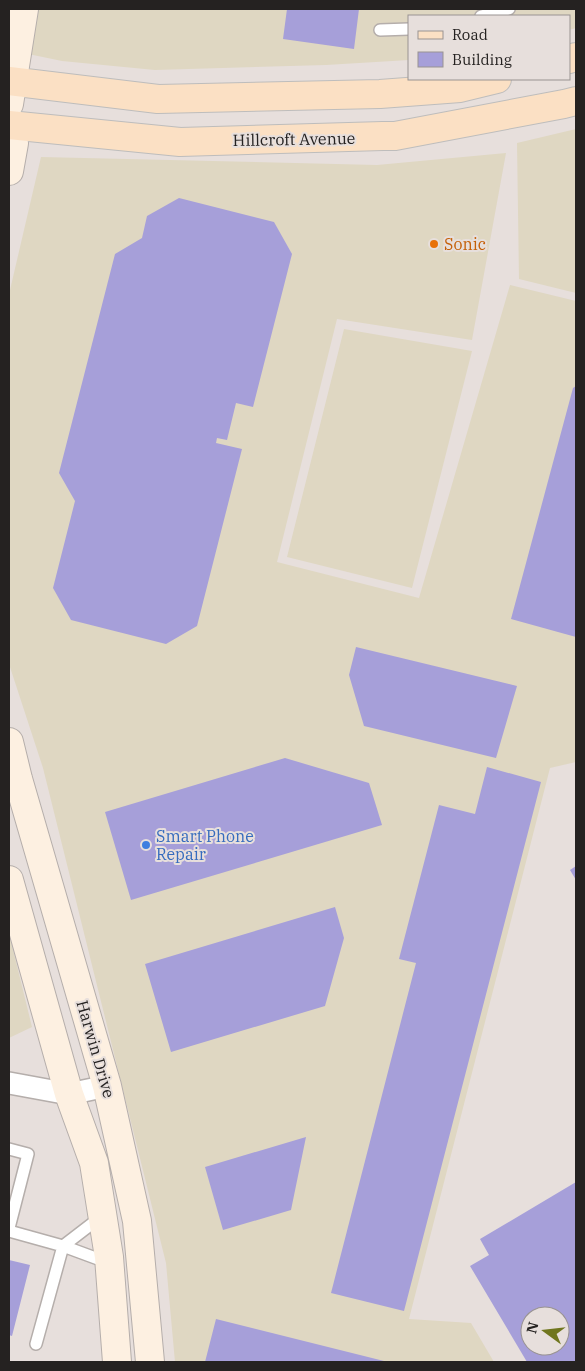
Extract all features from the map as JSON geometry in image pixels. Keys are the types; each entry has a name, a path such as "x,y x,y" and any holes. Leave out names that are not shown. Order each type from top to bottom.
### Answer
{"main road":[{"path":"24,9 10,89 158,99 380,94 460,88 493,80"},
{"path":"380,94 383,136"},
{"name":"Hillcroft Avenue","path":"9,125 180,142 383,136 404,134 576,101"},
{"path":"9,132 14,143 9,171"},
{"name":"Harwin Drive","path":"9,742 13,781 107,1086 137,1221 150,1362"},
{"path":"9,880 69,1094 94,1163 109,1263 117,1362"}],"street":[{"path":"9,1083 69,1094 107,1086"}],"lane":[{"path":"485,15 509,9"},
{"path":"380,30 408,29"},
{"path":"9,1149 28,1154 9,1230 63,1246 109,1263"},
{"path":"36,1344 63,1246 102,1216"}],"shaded area":[{"path":"9,9 576,9 576,28 570,30 570,15 408,15 408,60 326,65 155,70 62,61 9,50"},
{"path":"576,129 576,293 519,279 517,143"},
{"path":"506,153 472,340 337,319 277,562 419,598 510,285 576,301 576,762 550,768 409,1319 471,1323 494,1362 175,1362 166,1263 43,768 9,664 10,290 41,157 377,165"},
{"path":"344,329 472,351 412,588 287,557"},
{"path":"9,933 32,1027 9,1038"}],"building":[{"path":"287,9 359,9 354,49 283,39"},
{"path":"179,198 274,222 292,254 253,407 236,403 227,440 217,438 216,443 242,449 197,626 166,644 71,620 53,588 75,501 59,473 115,254 142,238 147,216"},
{"path":"576,386 576,637 511,619 573,388"},
{"path":"356,647 517,686 496,758 364,726 349,675"},
{"path":"285,758 369,783 382,825 131,900 105,812"},
{"path":"487,767 541,782 404,1311 331,1293 416,963 399,959 439,805 475,814"},
{"path":"576,866 576,880 570,870"},
{"path":"335,907 344,938 325,1006 171,1052 145,964"},
{"path":"306,1137 291,1210 223,1230 205,1167"},
{"path":"576,1182 576,1362 527,1362 523,1356 570,1356 570,1306 520,1306 520,1350 470,1266 489,1255 480,1239"},
{"path":"9,1260 30,1265 12,1336 9,1335"},
{"path":"216,1319 388,1362 205,1362"}],"place":[{"name":"Sonic","path":"434,244"},
{"name":"Smart Phone Repair","path":"146,845"}]}
